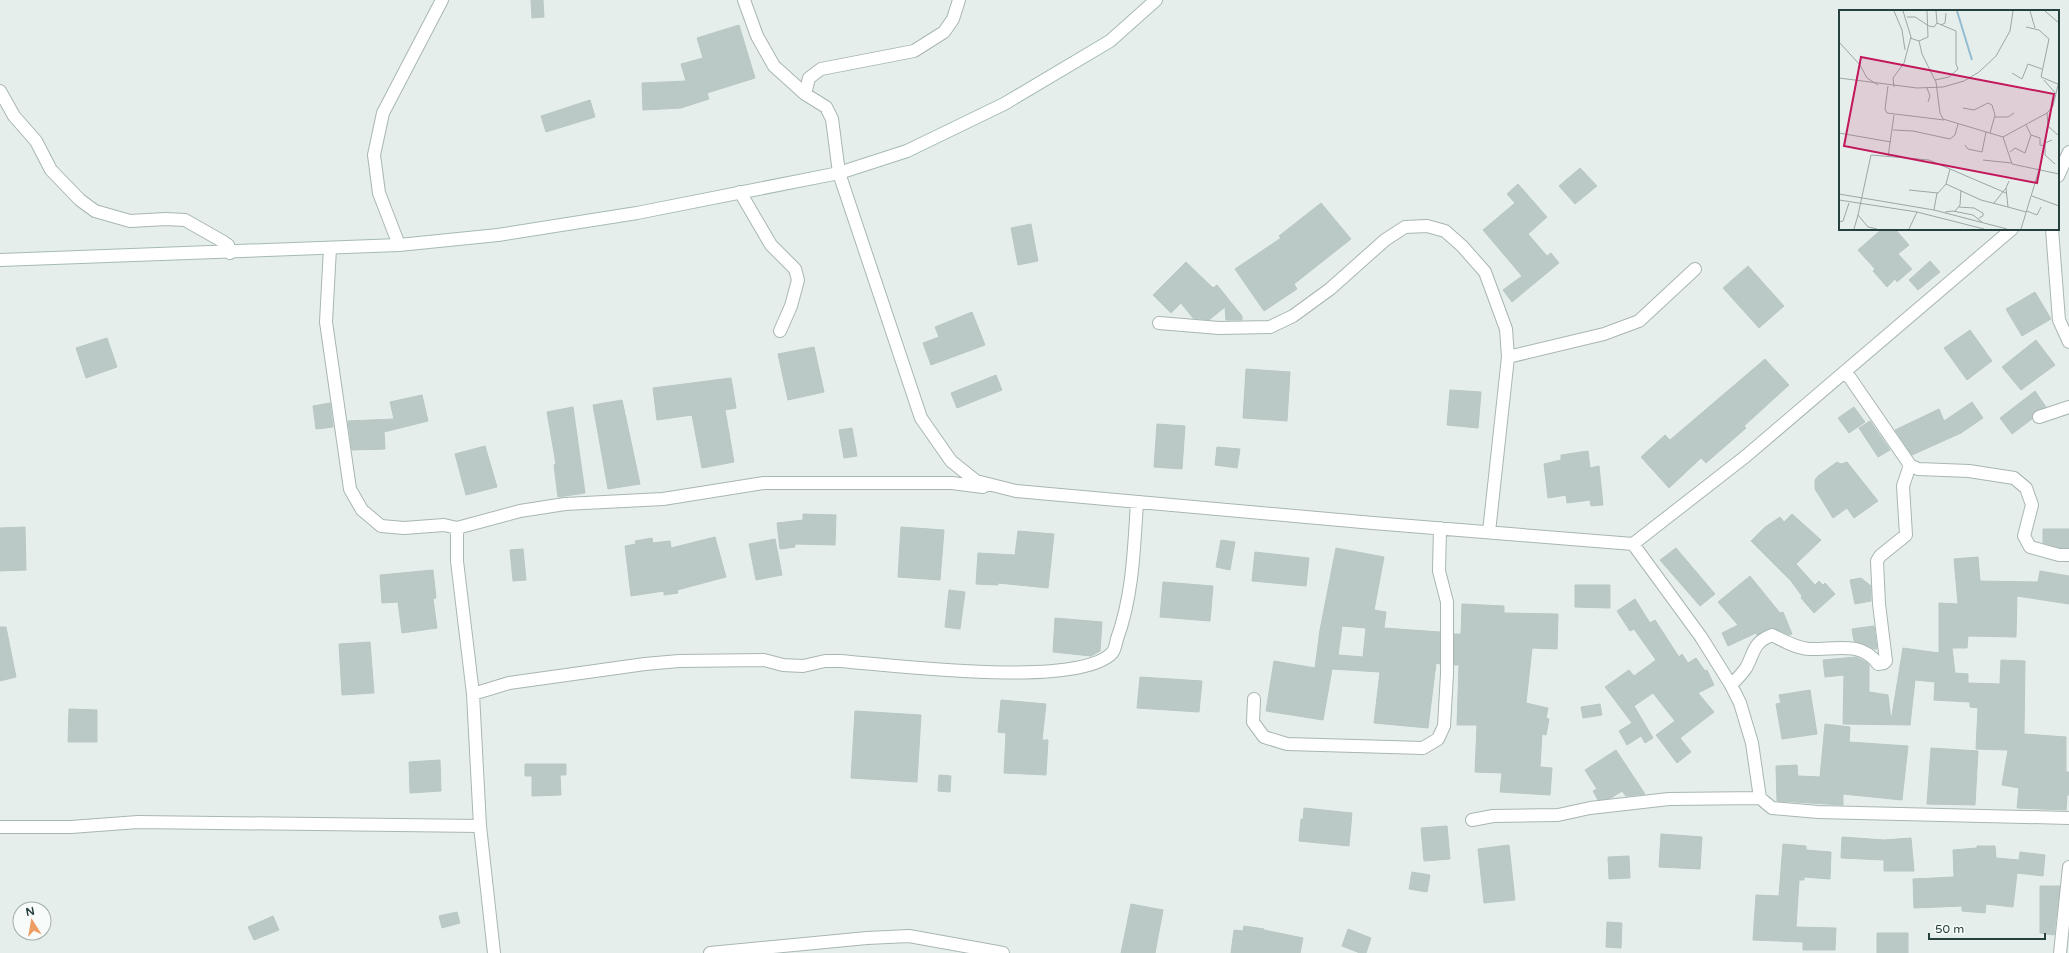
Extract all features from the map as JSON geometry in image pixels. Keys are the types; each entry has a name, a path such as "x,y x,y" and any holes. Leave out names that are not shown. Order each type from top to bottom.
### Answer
{"street":[{"path":"399,245 379,193 374,156 383,113 442,0"},
{"path":"744,0 757,36 774,66 805,94 826,107 832,119 839,173 921,418 951,461 976,481 1016,491"},
{"path":"805,94 809,78 821,69 914,51 944,32 953,19 959,0"},
{"path":"0,260 230,253 399,245 498,235 637,213 839,173 907,150 1004,104 1110,41 1156,0"},
{"path":"0,91 14,116 36,141 51,170 80,200 95,211 130,221 166,218 185,220 228,245 230,253"},
{"path":"2059,174 2069,152"},
{"path":"740,192 771,245 795,269 798,280 791,306 780,331"},
{"path":"1159,322 1219,328 1270,327 1300,312 1330,289 1390,237 1405,227 1427,226 1445,232 1462,246 1485,272 1506,329 1508,357 1490,532"},
{"path":"330,248 326,322 350,489 362,510 381,526 404,528 444,525 457,528 520,511 565,504 663,499 764,483 952,483 1016,491 1137,502 1633,544 1746,456 2011,230"},
{"path":"2052,230 2059,320 2069,342"},
{"path":"1508,357 1604,334 1639,321 1695,269"},
{"path":"1846,372 1910,465 1918,469 1969,471 2014,478 2026,488 2032,505 2024,536 2030,548 2059,555 2069,555"},
{"path":"2039,417 2069,406"},
{"path":"1731,685 1746,669 1750,656 1761,640 1772,636 1789,644 1808,649 1857,648 1864,651 1878,664 1886,662 1879,604 1877,561 1880,556 1906,535 1903,486 1910,465"},
{"path":"473,694 509,683 679,661 764,660 783,665 802,666 825,661 840,661 1007,672 1052,671 1086,666 1102,660 1113,652 1124,620 1132,579 1137,502"},
{"path":"457,528 457,561 473,694 480,826 494,953"},
{"path":"1254,699 1253,722 1264,737 1287,744 1423,748 1438,739 1444,726 1447,674 1447,602 1439,571 1440,528"},
{"path":"1633,544 1701,637 1731,685 1740,704 1752,743 1760,798"},
{"path":"1472,820 1493,816 1558,815 1590,808 1669,799 1760,798 1772,808 1818,812 2069,818"},
{"path":"0,828 71,827 138,822 480,826"},
{"path":"2060,953 2069,867"},
{"path":"710,953 866,938 909,936 1002,953"}],"building":[{"path":"531,0 543,0 544,17 532,18"},
{"path":"739,25 755,78 707,93 709,99 681,108 643,110 642,83 686,81 681,64 703,58 697,38"},
{"path":"590,100 595,117 546,132 541,116"},
{"path":"1580,168 1597,186 1575,204 1559,186"},
{"path":"1518,184 1547,217 1528,234 1547,256 1551,253 1559,263 1512,302 1503,290 1522,276 1483,230 1515,203 1507,194"},
{"path":"1321,203 1351,239 1294,284 1297,289 1264,311 1235,269 1281,238 1279,236"},
{"path":"1031,224 1038,261 1018,265 1011,228"},
{"path":"1881,230 1896,230 1909,245 1898,254 1912,269 1897,282 1895,279 1887,287 1873,271 1875,269 1858,250"},
{"path":"1930,261 1940,272 1918,290 1909,280"},
{"path":"1186,262 1213,288 1217,285 1242,316 1242,320 1226,320 1225,307 1209,320 1193,318 1181,303 1171,313 1153,295"},
{"path":"1748,266 1784,306 1759,328 1723,288"},
{"path":"2035,292 2051,319 2022,336 2006,309"},
{"path":"972,312 985,345 931,365 923,343 939,337 935,327"},
{"path":"1970,330 1992,361 1967,380 1944,348"},
{"path":"107,338 117,367 86,378 76,348"},
{"path":"2036,340 2055,365 2021,390 2002,367"},
{"path":"814,347 824,392 788,400 778,354"},
{"path":"1765,359 1789,385 1744,426 1746,428 1706,463 1701,458 1669,488 1641,457 1665,435 1670,440"},
{"path":"1246,369 1290,372 1287,421 1243,418"},
{"path":"996,375 1002,390 957,408 951,393"},
{"path":"731,378 736,408 725,410 734,462 702,468 692,415 657,420 653,388"},
{"path":"1450,390 1481,392 1478,428 1447,425"},
{"path":"2035,391 2046,407 2034,412 2032,419 2012,434 2000,418"},
{"path":"422,395 428,421 384,432 385,449 352,450 348,421 394,419 390,402"},
{"path":"622,400 640,484 608,489 593,405"},
{"path":"1972,402 1983,418 1961,433 1912,455 1895,430 1939,409 1944,421"},
{"path":"330,403 333,427 316,429 313,406"},
{"path":"573,407 585,493 558,497 554,465 556,464 547,412"},
{"path":"1854,407 1865,422 1849,433 1838,418"},
{"path":"1870,421 1890,450 1878,457 1859,428"},
{"path":"1157,424 1185,426 1182,469 1154,467"},
{"path":"852,428 857,456 844,458 839,430"},
{"path":"485,446 497,487 466,495 455,454"},
{"path":"1217,447 1240,449 1237,468 1215,465"},
{"path":"1588,451 1590,468 1599,466 1603,505 1591,506 1590,500 1567,503 1566,495 1548,498 1544,464 1561,460 1561,455"},
{"path":"1837,462 1841,464 1847,462 1878,501 1854,518 1847,508 1833,518 1815,489 1815,480 1818,476"},
{"path":"803,514 836,515 835,545 795,544 795,547 780,549 777,523 803,520"},
{"path":"1792,514 1821,540 1796,564 1815,585 1819,581 1823,585 1825,583 1835,594 1814,613 1801,598 1802,596 1791,581 1751,541 1765,527 1780,517 1784,522"},
{"path":"25,527 26,570 0,571 0,528"},
{"path":"901,527 944,530 940,580 898,577"},
{"path":"2043,529 2069,529 2069,548 2060,548 2043,543"},
{"path":"1018,531 1054,534 1048,588 998,583 998,585 976,584 978,553 1015,555"},
{"path":"715,537 726,577 677,590 678,593 664,595 664,591 631,596 625,546 636,544 635,541 652,538 653,543 670,541 671,548"},
{"path":"775,539 782,575 756,580 749,544"},
{"path":"1221,540 1235,542 1230,570 1216,567"},
{"path":"1336,548 1384,557 1374,610 1386,612 1384,628 1440,632 1440,664 1436,663 1428,728 1374,723 1380,672 1332,669 1323,720 1266,711 1274,661 1315,668 1320,630","holes":["1342,626 1366,628 1363,657 1338,655"]},
{"path":"1676,548 1715,594 1700,606 1660,560"},
{"path":"523,549 526,580 513,581 510,550"},
{"path":"1255,552 1309,558 1306,586 1252,581"},
{"path":"1978,557 1980,581 2038,582 2040,571 2069,576 2069,604 2017,596 2016,637 1968,636 1967,648 1952,648 1955,673 1968,674 1968,683 2000,684 2001,660 2025,661 2024,734 2066,737 2066,772 2069,772 2069,795 2067,795 2066,810 2017,808 2019,788 2002,785 2008,750 1976,749 1978,708 1970,707 1970,702 1934,700 1935,682 1915,680 1910,725 1843,724 1844,675 1825,677 1823,660 1856,657 1866,662 1869,665 1869,692 1888,695 1891,721 1903,648 1939,653 1939,603 1958,604 1954,559"},
{"path":"433,570 436,598 433,599 437,628 402,633 398,602 382,603 380,575"},
{"path":"1750,576 1780,613 1783,612 1792,634 1789,635 1772,628 1757,635 1756,633 1728,646 1722,633 1738,625 1718,602"},
{"path":"1861,578 1871,586 1871,601 1855,604 1850,580"},
{"path":"1163,582 1213,586 1210,621 1160,617"},
{"path":"1575,585 1610,585 1610,608 1575,607"},
{"path":"949,590 965,592 960,629 945,627"},
{"path":"1635,599 1650,623 1655,620 1679,657 1682,654 1688,663 1696,658 1705,671 1707,670 1714,685 1698,693 1714,712 1680,738 1691,752 1677,763 1656,735 1675,721 1653,693 1634,706 1653,738 1645,743 1641,736 1627,745 1619,731 1632,723 1605,687 1629,670 1634,676 1656,660 1634,629 1630,631 1617,611"},
{"path":"1462,604 1504,606 1504,613 1558,614 1557,649 1532,648 1526,703 1548,708 1546,718 1549,719 1546,735 1542,734 1540,767 1552,768 1550,795 1500,792 1502,773 1475,772 1477,725 1457,725 1459,665 1454,665 1454,634 1461,634"},
{"path":"1055,618 1102,622 1100,651 1091,656 1053,652"},
{"path":"1874,626 1877,649 1854,641 1852,629"},
{"path":"0,627 6,627 16,677 0,681"},
{"path":"370,642 374,693 342,695 339,644"},
{"path":"1140,677 1202,681 1199,712 1137,708"},
{"path":"1810,690 1817,734 1782,739 1776,704 1781,703 1779,695"},
{"path":"1001,700 1046,704 1042,740 1048,740 1046,775 1004,773 1006,733 998,732"},
{"path":"1600,704 1602,715 1583,718 1581,707"},
{"path":"69,709 97,710 97,742 68,742"},
{"path":"855,711 921,715 917,782 851,778"},
{"path":"1825,724 1850,727 1849,742 1908,746 1902,800 1843,794 1843,805 1777,801 1776,766 1797,765 1798,776 1820,777"},
{"path":"1931,748 1978,751 1975,805 1927,804"},
{"path":"1616,750 1645,794 1626,796 1622,791 1611,798 1598,800 1593,791 1597,789 1585,770"},
{"path":"440,760 441,791 410,793 409,762"},
{"path":"525,764 566,764 566,775 560,775 561,795 532,796 532,776 525,776"},
{"path":"939,775 951,776 950,792 938,791"},
{"path":"1304,808 1352,813 1349,846 1299,841 1301,819 1303,820"},
{"path":"1447,826 1450,859 1424,861 1421,828"},
{"path":"1661,834 1702,837 1700,869 1659,867"},
{"path":"1842,837 1884,840 1911,838 1914,871 1884,871 1884,860 1841,858"},
{"path":"1783,844 1806,846 1806,850 1831,852 1830,879 1804,877 1804,880 1799,880 1796,927 1836,928 1835,950 1803,950 1803,942 1753,940 1756,895 1779,896"},
{"path":"1509,845 1515,900 1484,903 1478,849"},
{"path":"1977,846 1995,846 1996,858 2019,860 2020,852 2045,855 2043,876 2017,873 2013,907 1986,904 1985,913 1962,911 1962,906 1914,908 1913,879 1954,877 1953,850 1977,848"},
{"path":"1629,856 1630,878 1609,879 1608,857"},
{"path":"1412,872 1430,875 1427,892 1409,889"},
{"path":"2040,886 2060,886 2054,935 2040,933"},
{"path":"1131,904 1163,910 1155,953 1121,953"},
{"path":"457,912 460,923 442,928 439,916"},
{"path":"273,916 279,930 254,940 248,927"},
{"path":"1607,922 1622,923 1621,948 1606,947"},
{"path":"1244,926 1303,938 1300,953 1231,953 1234,930 1243,931"},
{"path":"1348,929 1371,938 1366,953 1360,953 1342,946"},
{"path":"1877,933 1908,933 1908,953 1877,953"}]}
